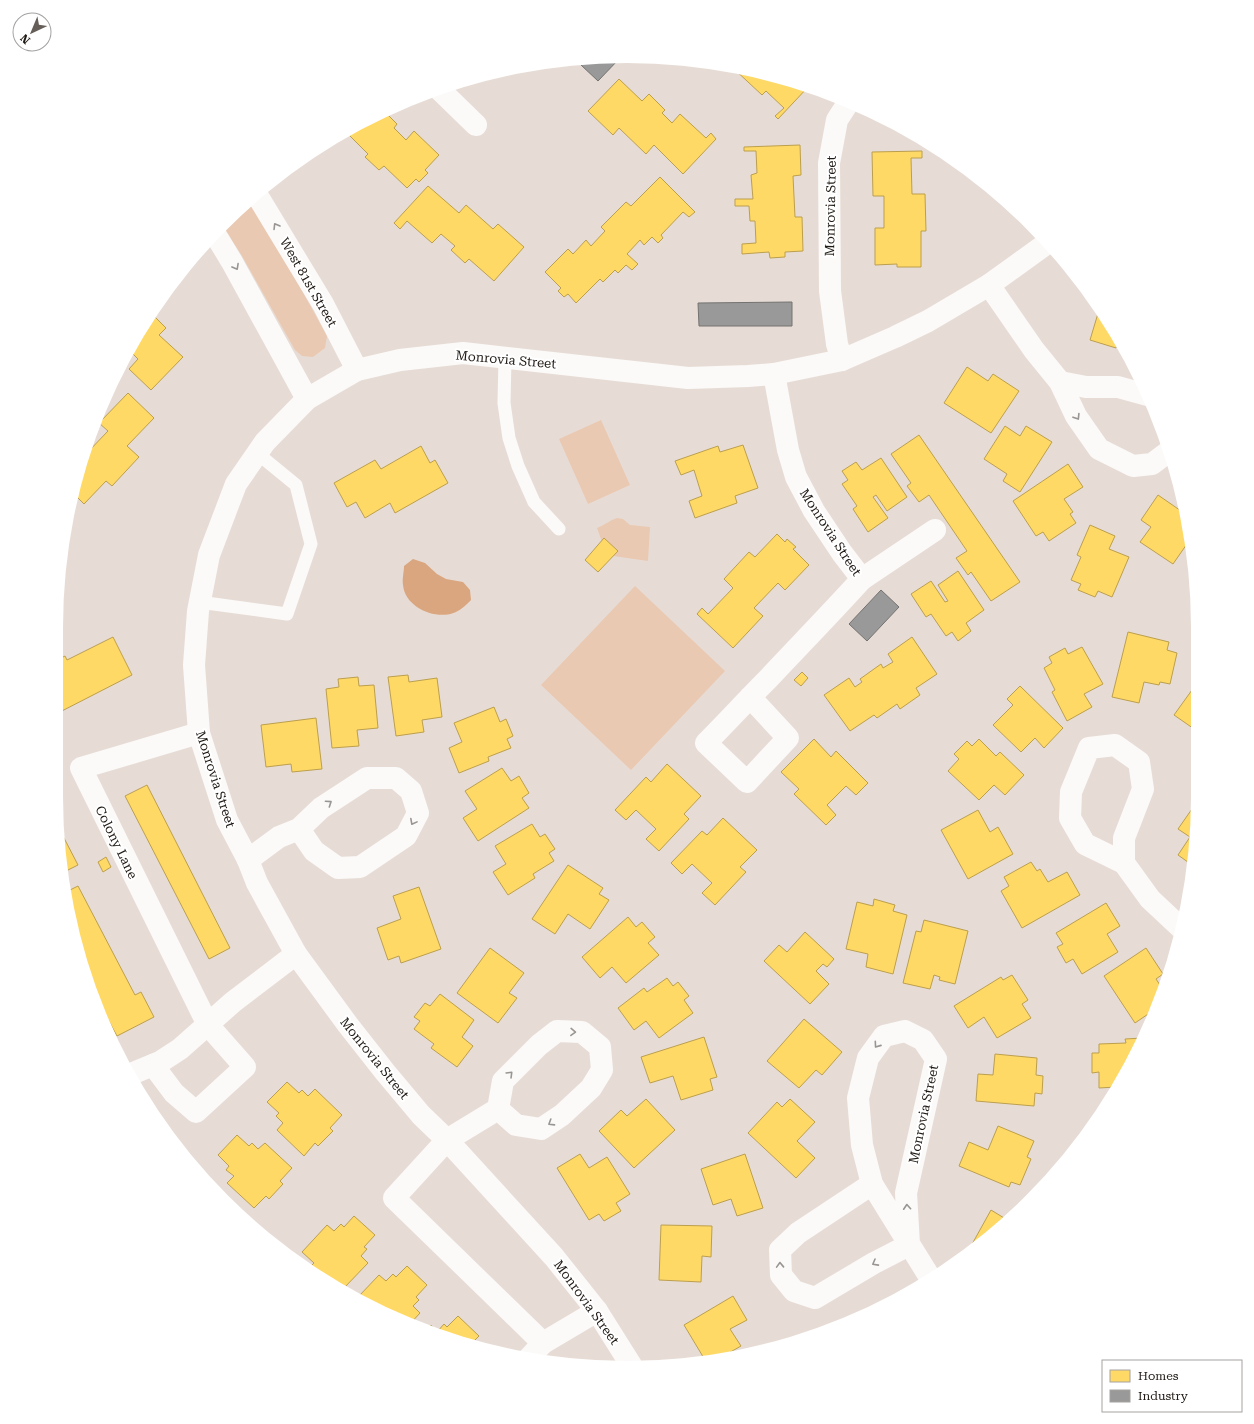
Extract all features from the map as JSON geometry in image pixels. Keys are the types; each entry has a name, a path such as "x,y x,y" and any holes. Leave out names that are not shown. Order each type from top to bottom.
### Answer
{"street":[{"path":"444,94 476,125"},
{"name":"Monrovia Street","path":"842,360 837,344 830,291 829,163 837,120 845,107"},
{"name":"West 81st Street","path":"260,199 323,304 357,370"},
{"path":"218,239 307,398"},
{"name":"Monrovia Street","path":"628,1361 597,1311 554,1256 448,1140 421,1115 385,1072 296,954 257,883 248,860 227,820 198,733 194,665 200,602 209,556 236,484 265,442 307,398 357,370 400,360 463,353 688,378 774,374 842,360 895,337 928,321 989,285 1043,246"},
{"path":"989,285 1034,350 1060,382 1076,416 1099,449 1133,466 1152,464 1164,455"},
{"name":"Monrovia Street","path":"750,697 862,579 842,553 814,511 796,476 788,450 774,374"},
{"path":"1060,382 1086,387 1118,387 1140,393"},
{"path":"862,579 935,530"},
{"name":"Colony Lane","path":"198,733 81,768 208,1025"},
{"path":"1124,863 1124,838 1143,789 1139,762 1115,745 1089,748 1071,792 1070,818 1085,844 1124,863 1150,899 1176,924"},
{"path":"248,860 279,837 299,829 322,808 367,778 396,778 411,791 418,813 406,836 360,867 338,868 314,851 299,829"},
{"path":"135,1072 154,1064 180,1049 233,1002 296,954"},
{"path":"154,1064 174,1092 196,1112 245,1067 208,1025"},
{"name":"Monrovia Street","path":"909,1245 906,1193 936,1059 923,1040 905,1030 884,1036 868,1058 858,1098 862,1145 872,1184 909,1245 927,1274"},
{"path":"498,1109 516,1125 541,1129 562,1115 591,1088 602,1070 600,1047 582,1032 557,1031 539,1045 503,1081 498,1109 448,1140 394,1198 536,1350 597,1311"},
{"path":"872,1184 798,1233 780,1250 781,1275 794,1291 815,1298 874,1263 909,1245"}],"lane":[{"path":"505,358 504,403 509,438 518,466 534,502 559,529"},
{"path":"200,602 287,614 310,544 296,485 257,453"}],"shaded area":[{"path":"252,206 273,238 327,336 325,348 313,357 302,356 295,350 242,256 226,230"},
{"path":"601,420 630,485 588,504 559,439"},
{"path":"617,518 623,519 630,525 650,527 648,561 613,556 617,550 605,539 602,542 597,528"},
{"path":"413,559 425,563 437,574 446,579 463,582 470,590 471,600 456,612 440,615 423,610 416,606 409,600 405,593 403,583 404,566"},
{"path":"635,586 725,671 631,770 541,685"}],"building: Homes":[{"path":"740,75 773,82 804,92 778,119 775,116 784,108 766,91 762,95"},
{"path":"619,79 642,101 649,94 665,110 662,113 672,123 680,114 706,138 711,133 716,139 683,174 654,145 646,154 619,128 613,135 588,111"},
{"path":"389,116 397,124 394,128 406,140 414,131 439,155 425,170 428,173 419,182 416,179 407,188 384,166 379,170 365,157 368,154 350,136"},
{"path":"800,145 801,175 793,176 795,217 802,217 803,251 785,252 785,257 770,258 769,252 742,254 742,244 756,243 755,221 750,221 749,206 735,206 735,199 753,199 751,175 757,173 756,151 744,151 744,147"},
{"path":"922,151 922,158 911,158 912,194 925,194 926,231 921,231 921,267 897,267 897,264 875,265 875,228 884,228 884,196 873,196 872,152"},
{"path":"660,177 695,212 689,217 683,212 661,235 663,238 658,243 652,237 644,245 640,240 627,254 638,264 632,270 626,265 618,273 615,270 603,282 600,279 576,303 568,294 564,297 558,291 561,288 545,272 568,249 573,254 586,240 591,246 605,231 601,227 626,202 631,206"},
{"path":"428,186 459,213 466,205 493,229 498,224 524,247 494,281 469,259 465,263 451,250 455,246 441,234 432,243 407,221 400,229 394,223"},
{"path":"1097,316 1116,348 1090,340"},
{"path":"156,318 166,328 159,335 183,357 151,390 129,369 138,359 134,355"},
{"path":"967,367 988,381 993,374 1019,391 991,433 944,403"},
{"path":"128,393 154,418 127,446 139,457 112,486 106,481 84,504 78,498 93,447 108,431 101,425 103,419"},
{"path":"1005,426 1020,436 1026,426 1052,442 1020,492 1003,481 1007,474 984,459"},
{"path":"919,435 1020,582 991,601 971,572 968,575 956,558 967,551 929,495 919,502 907,486 911,483 891,454"},
{"path":"743,445 758,488 735,496 737,503 695,518 689,501 702,496 694,470 681,475 675,461 718,446 720,452"},
{"path":"421,446 430,463 435,460 448,483 395,513 390,503 365,518 356,502 347,507 334,483 375,460 381,469"},
{"path":"881,458 907,497 887,511 876,495 873,497 888,518 868,532 853,509 857,506 842,484 848,480 842,471 856,462 862,470"},
{"path":"1068,464 1083,487 1064,499 1073,512 1070,514 1076,523 1049,541 1043,532 1036,536 1013,501"},
{"path":"1158,495 1178,509 1185,547 1173,564 1140,542 1151,527 1141,520"},
{"path":"1090,525 1115,536 1109,549 1129,557 1112,597 1098,591 1095,597 1078,590 1081,584 1071,580 1081,557 1077,555"},
{"path":"777,534 785,542 787,539 796,547 793,549 809,565 785,590 778,583 754,608 763,616 733,648 697,614 702,608 708,614 733,588 724,579 749,552 755,557"},
{"path":"604,538 618,551 598,572 585,560"},
{"path":"958,571 984,610 966,623 971,631 958,641 952,632 946,636 931,614 926,617 911,594 931,581 945,602 948,601 938,585"},
{"path":"1128,632 1169,642 1167,650 1177,653 1170,684 1160,682 1159,685 1144,682 1139,703 1112,697"},
{"path":"113,637 132,675 63,710 63,657 65,656 67,660"},
{"path":"912,637 937,674 916,688 920,695 900,709 897,704 877,718 874,715 850,731 824,695 849,678 855,687 862,682 860,679 881,664 883,668 893,662 888,654"},
{"path":"1082,647 1103,684 1084,694 1092,707 1067,721 1052,692 1055,690 1044,668 1052,663 1049,657 1065,648 1068,654"},
{"path":"802,672 808,678 801,686 794,680"},
{"path":"408,675 409,682 437,678 442,717 422,720 424,732 396,736 388,677"},
{"path":"358,677 359,686 374,685 378,728 357,730 359,746 332,748 326,689 339,687 338,679"},
{"path":"1020,686 1063,728 1044,748 1035,738 1021,752 993,725 1013,705 1007,699"},
{"path":"1191,691 1191,727 1174,715"},
{"path":"494,707 500,722 506,719 513,736 507,739 511,748 488,757 489,761 459,773 449,748 462,742 454,723"},
{"path":"316,718 322,769 292,772 291,764 266,767 261,725"},
{"path":"814,739 831,757 836,751 868,783 856,795 846,786 827,805 836,815 826,825 794,794 799,789 781,772"},
{"path":"979,739 996,756 1000,752 1024,775 1005,795 994,785 979,800 948,771 959,759 954,754 967,741 972,746"},
{"path":"667,764 701,796 684,814 689,819 659,851 646,839 656,829 636,810 626,820 615,810 646,777 651,782"},
{"path":"502,768 511,781 519,776 529,793 522,798 529,808 478,841 463,818 477,809 465,791"},
{"path":"147,785 230,948 209,959 125,796"},
{"path":"978,810 990,832 998,827 1013,854 968,879 941,830"},
{"path":"1191,811 1190,837 1178,829"},
{"path":"723,818 757,850 740,867 746,872 715,905 702,893 712,883 692,864 682,874 671,863 702,831 707,835"},
{"path":"532,824 540,837 545,834 555,849 549,853 554,861 533,874 535,878 508,895 493,872 506,864 495,846"},
{"path":"1190,838 1187,861 1178,855"},
{"path":"65,839 78,865 68,870"},
{"path":"106,857 111,867 103,872 98,862"},
{"path":"1031,862 1037,871 1040,869 1048,882 1067,872 1080,895 1022,928 1001,891 1009,886 1004,877"},
{"path":"568,865 603,888 599,894 609,900 590,929 568,914 555,934 532,919"},
{"path":"78,886 135,995 141,992 154,1017 117,1036 106,1013 82,943 71,889"},
{"path":"419,887 441,949 401,963 399,956 388,960 377,928 401,919 393,896"},
{"path":"874,899 895,905 893,911 907,915 893,974 866,967 868,954 846,949 857,902 873,906"},
{"path":"1106,903 1120,926 1107,934 1118,952 1082,974 1073,959 1066,963 1057,947 1063,944 1056,933"},
{"path":"628,917 636,927 642,922 655,937 648,943 659,955 626,983 612,967 600,978 582,957"},
{"path":"924,920 968,931 955,984 939,980 940,977 934,975 930,989 903,983 916,931 921,932"},
{"path":"805,932 834,959 827,967 823,964 816,971 829,984 810,1004 764,961 779,945 787,952"},
{"path":"490,948 524,973 509,993 517,998 498,1023 457,993"},
{"path":"1146,948 1162,973 1156,979 1159,983 1147,1015 1135,1023 1104,976"},
{"path":"1012,975 1028,1000 1022,1004 1031,1018 997,1038 984,1017 968,1028 954,1006 1001,977 1003,980"},
{"path":"667,978 673,986 678,982 689,996 684,1000 693,1013 659,1038 646,1021 634,1030 618,1008 644,988 647,992"},
{"path":"440,994 474,1020 462,1037 473,1046 457,1067 431,1048 434,1044 414,1029 420,1021 414,1017 425,1003 430,1006"},
{"path":"804,1019 842,1052 822,1075 816,1070 799,1088 767,1061"},
{"path":"704,1037 717,1077 710,1079 713,1090 681,1100 673,1076 650,1083 641,1057"},
{"path":"1136,1038 1110,1087 1099,1088 1099,1072 1092,1073 1092,1053 1099,1053 1099,1044 1126,1043 1125,1039"},
{"path":"995,1054 1037,1058 1036,1075 1043,1076 1042,1094 1035,1093 1034,1106 976,1101 978,1074 993,1075"},
{"path":"287,1082 299,1093 302,1090 308,1096 315,1089 342,1115 330,1128 333,1131 318,1146 315,1143 304,1156 277,1130 283,1123 276,1116 279,1113 267,1102"},
{"path":"646,1099 675,1130 634,1168 599,1131 621,1110 627,1116"},
{"path":"790,1099 815,1122 797,1141 815,1158 796,1178 748,1133 777,1102 782,1107"},
{"path":"998,1126 1034,1141 1027,1157 1031,1159 1020,1185 1011,1182 1009,1187 959,1166 969,1142 988,1150"},
{"path":"237,1135 249,1146 252,1143 258,1149 265,1143 292,1168 280,1181 283,1184 269,1199 266,1196 254,1208 227,1183 234,1176 226,1170 229,1166 218,1155"},
{"path":"580,1154 589,1168 607,1157 630,1194 616,1203 621,1211 604,1221 599,1214 589,1220 557,1168"},
{"path":"745,1154 763,1208 737,1216 731,1199 713,1205 701,1169"},
{"path":"991,1210 1003,1217 999,1221 974,1241"},
{"path":"354,1216 375,1235 364,1247 367,1249 361,1256 368,1263 346,1286 312,1265 314,1263 302,1252 327,1225 334,1231 341,1224 344,1227"},
{"path":"661,1225 712,1226 711,1257 702,1256 701,1282 659,1280"},
{"path":"407,1266 427,1285 416,1297 419,1300 413,1306 420,1313 414,1319 361,1294 379,1275 386,1281 393,1274 396,1277"},
{"path":"733,1296 747,1320 730,1329 741,1346 733,1351 702,1356 684,1325"},
{"path":"458,1316 479,1336 475,1340 440,1329 444,1324 447,1327"}],"building: Industry":[{"path":"615,63 598,81 581,65 590,64"},
{"path":"792,302 792,326 699,326 698,303"},
{"path":"881,590 899,607 867,641 849,624"}]}
